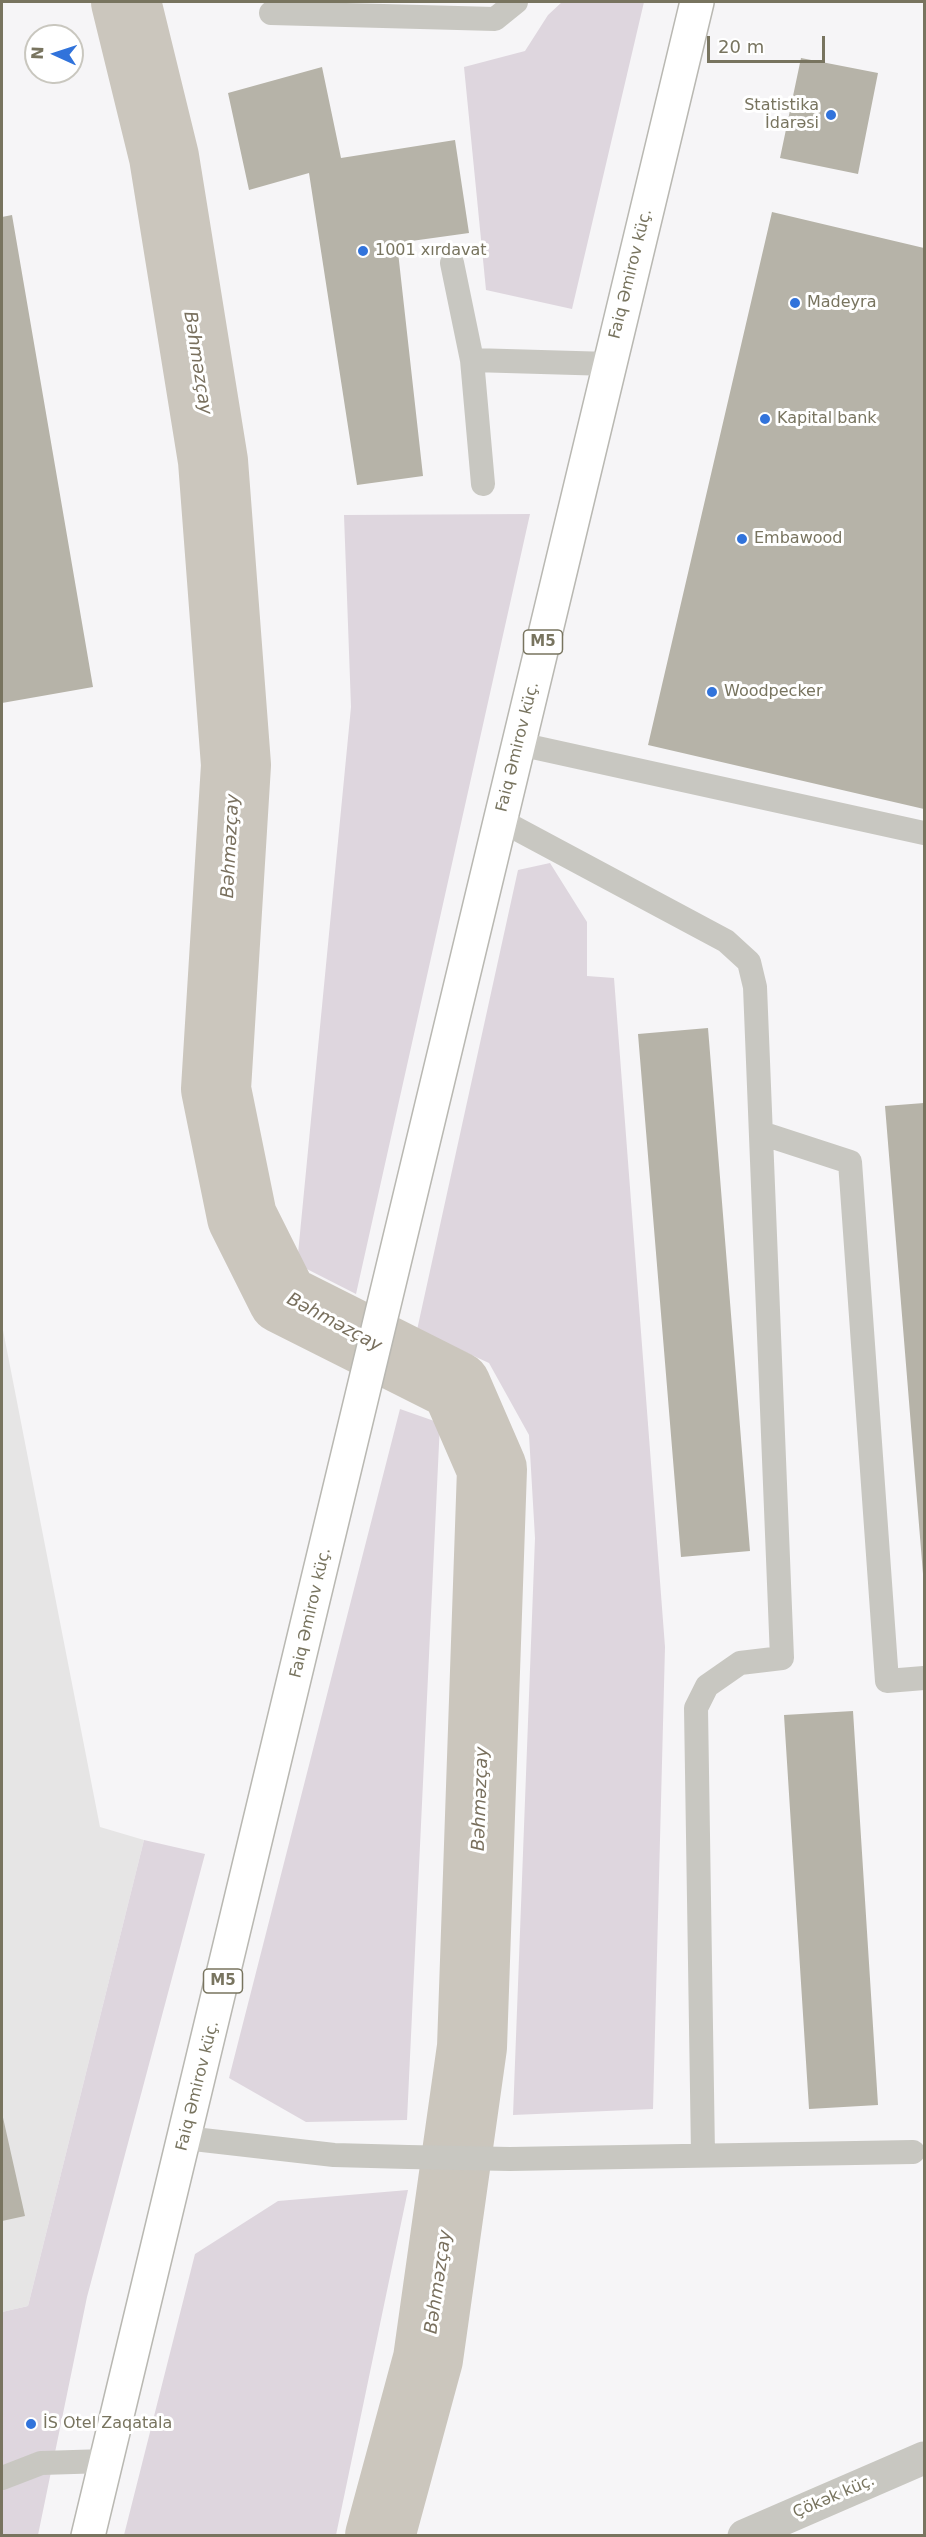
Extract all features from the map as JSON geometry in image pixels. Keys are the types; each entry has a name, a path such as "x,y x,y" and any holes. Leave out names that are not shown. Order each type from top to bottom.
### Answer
{"highway":[{"name":"Faiq Əmirov küç.","path":"88,2535 697,2"}],"street":[{"name":"Çökək küç.","path":"744,2535 924,2458"}],"lane":[{"path":"272,13 495,19 516,2"},
{"path":"452,263 472,360 483,484"},
{"path":"472,360 610,364"},
{"path":"519,744 924,833"},
{"path":"500,820 726,941 749,962 755,987 782,1658 740,1664 707,1686 696,1708 703,2154"},
{"path":"761,1133 850,1161 887,1681 924,1678"},
{"path":"185,2138 334,2156 510,2159 913,2152"},
{"path":"2,2478 40,2463 106,2462"}],"shaded area":[{"path":"562,2 644,2 572,309 486,290 464,67 525,51 548,15"},
{"path":"530,514 356,1294 297,1264 351,707 344,515"},
{"path":"550,863 587,922 587,976 614,978 665,1647 653,2109 513,2115 535,1538 529,1435 489,1363 417,1330 518,870"},
{"path":"2,1325 100,1827 144,1840 28,2306 2,2312"},
{"path":"400,1409 440,1423 407,2120 306,2122 229,2078"},
{"path":"144,1840 205,1854 87,2297 38,2535 2,2536 2,2312 28,2306"},
{"path":"408,2190 336,2535 124,2535 195,2254 278,2201"}],"building":[{"path":"801,58 878,73 858,174 780,158"},
{"path":"322,67 341,158 455,140 469,233 397,243 423,476 357,485 309,173 249,190 228,93"},
{"path":"772,212 924,248 924,809 648,745"},
{"path":"12,215 93,687 2,703 2,217"},
{"path":"708,1028 750,1551 681,1557 638,1034"},
{"path":"924,1103 924,1574 923,1574 885,1106"},
{"path":"853,1711 878,2105 809,2109 784,1715"},
{"path":"2,2113 25,2216 2,2221"}],"waterway":[{"name":"Bəhməzçay","path":"126,2 164,157 213,461 236,765 216,1089 242,1217 283,1299 456,1386 492,1469 472,2047 428,2359 380,2536"}],"place":[{"name":"Statistika İdarəsi","path":"831,115"},
{"name":"1001 xırdavat","path":"363,251"},
{"name":"Madeyra","path":"795,303"},
{"name":"Kapital bank","path":"765,419"},
{"name":"Embawood","path":"742,539"},
{"name":"Woodpecker","path":"712,692"},
{"name":"İS Otel Zaqatala","path":"31,2424"}]}
